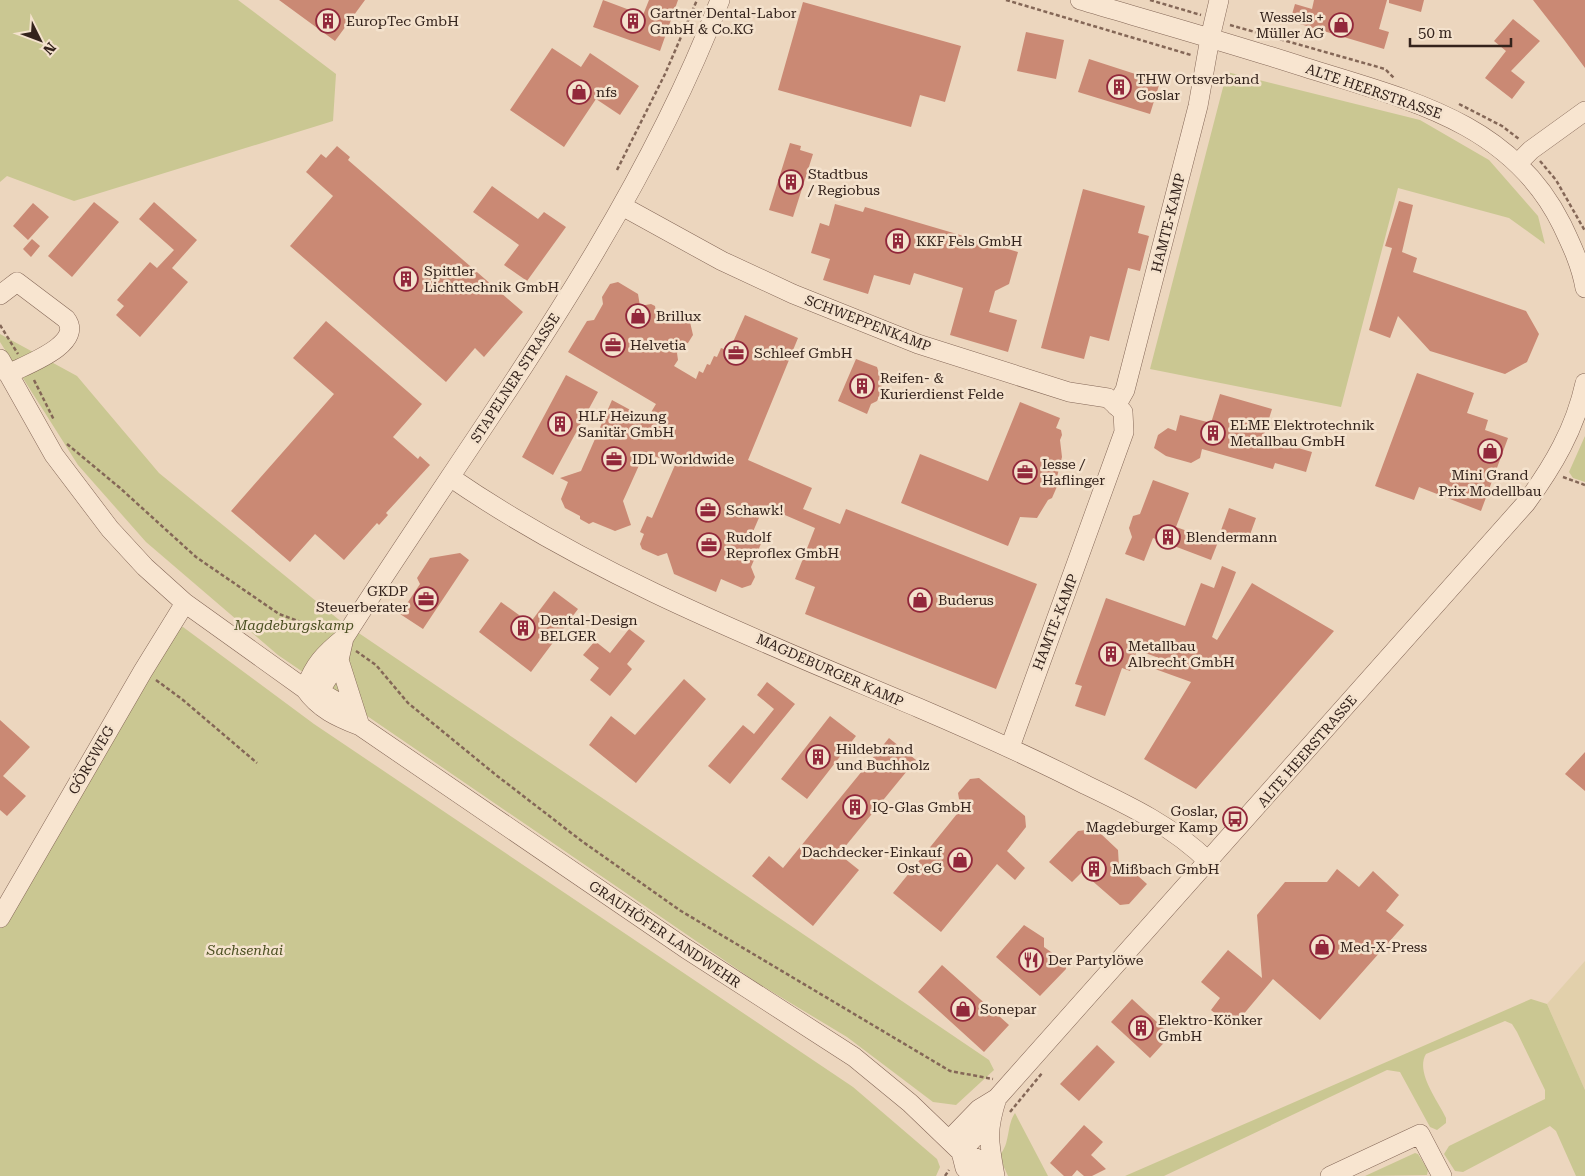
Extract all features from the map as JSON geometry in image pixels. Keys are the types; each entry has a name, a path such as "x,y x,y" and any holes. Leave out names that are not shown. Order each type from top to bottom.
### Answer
{"street":[{"name":"STAPELNER STRASSE","path":"305,689 312,670 326,652 346,649 450,477 514,380 622,206 682,89 720,0"},
{"name":"ALTE HEERSTRASSE","path":"1080,0 1210,38 1235,36 1438,112 1487,138 1518,162 1538,184 1554,208 1580,250 1585,288"},
{"name":"HAMTE-KAMP","path":"1010,747 1124,432 1120,409 1198,106 1219,0"},
{"path":"1518,162 1531,150 1585,111"},
{"name":"SCHWEPPENKAMP","path":"622,206 722,261 793,294 918,344 1068,392 1108,398 1120,409"},
{"path":"0,296 17,282 71,325 71,331 60,347 26,365 4,367"},
{"name":"GRAUHÖFER LANDWEHR","path":"4,367 54,455 110,529 145,566 185,603 305,689 314,703 360,726 685,948 854,1058 910,1103 955,1146 976,1158 989,1176"},
{"name":"ALTE HEERSTRASSE","path":"955,1146 979,1109 997,1098 1016,1077 1526,503 1557,459 1581,402 1585,384"},
{"name":"MAGDEBURGER KAMP","path":"450,477 475,494 580,555 659,594 846,678 1010,747 1143,813 1192,846 1209,862"},
{"name":"GÖRGWEG","path":"0,918 143,671 185,603"},
{"path":"346,649 360,726"},
{"name":"ALTE HEERSTRASSE","path":"995,1176 989,1148 990,1120 997,1098"},
{"name":"ALTE HEERSTRASSE","path":"955,1146 990,1120"},
{"path":"1330,1176 1420,1134 1442,1176"},
{"name":"GRAUHÖFER LANDWEHR","path":"955,1146 965,1168 973,1176"}],"path":[{"path":"617,170 665,74 698,0"},
{"path":"1006,0 1206,59"},
{"path":"1577,213 1585,230"},
{"path":"0,325 26,365 58,427"},
{"path":"66,444 120,488 196,557 279,614 376,665 408,703 496,775 584,842 680,911 950,1072 993,1079 1016,1077"},
{"path":"1561,476 1585,485"},
{"path":"143,671 183,700 257,763"}],"shaded area":[{"path":"1585,961 1585,1090 1547,1004"}],"green space":[{"path":"0,0 238,0 336,74 333,121 74,201 7,176 0,182"},
{"path":"1227,72 1420,120 1489,160 1538,216 1545,244 1509,218 1398,188 1341,407 1150,369"},
{"name":"Magdeburgskamp","path":"0,334 77,376 159,473 338,619 989,1060 994,1070 956,1105 933,1102 847,1037 759,984 278,655 146,542 78,465 0,342"},
{"path":"1585,436 1585,482 1573,478 1569,472"},
{"name":"Sachsenhai","path":"183,627 314,724 853,1087 937,1159 940,1167 936,1176 0,1176 0,921 176,629"},
{"path":"1531,999 1547,1004 1585,1090 1585,1176 1576,1176 1556,1131 1550,1126 1463,1172 1455,1171 1444,1154 1449,1146 1545,1099 1545,1090 1517,1032 1512,1024 1505,1021 1426,1054 1423,1061 1425,1078 1446,1118 1446,1123 1437,1130 1430,1127 1400,1072 1387,1070 1164,1176 1125,1176"},
{"path":"1015,1113 1048,1176 1008,1176 999,1156 1005,1146 1010,1123"},
{"path":"1415,1153 1418,1154 1428,1170 1427,1175 1365,1176"}],"building":[{"name":"EuropTec GmbH","path":"279,0 365,0 335,41"},
{"name":"Gartner Dental-Labor GmbH & Co.KG","path":"603,0 643,15 649,0 678,0 660,51 593,27"},
{"name":"Wessels + Müller AG","path":"1314,0 1387,0 1379,29 1389,32 1384,49 1290,21 1295,4 1312,9"},
{"path":"1389,0 1424,0 1421,12 1389,3"},
{"path":"1533,0 1585,0 1585,68 1565,41"},
{"path":"803,2 961,46 945,102 920,95 911,127 778,90"},
{"path":"1513,19 1540,41 1511,71 1525,82 1512,99 1485,78 1506,51 1494,41"},
{"path":"1026,32 1064,40 1056,79 1017,71"},
{"name":"nfs","path":"552,48 581,67 590,53 639,86 620,115 596,99 564,147 510,110"},
{"name":"THW Ortsverband Goslar","path":"1089,59 1160,82 1150,114 1078,92"},
{"name":"Stadtbus / Regiobus","path":"790,143 801,146 800,150 813,154 793,217 769,210"},
{"name":"Spittler Lichttechnik GmbH","path":"337,146 350,157 348,160 523,312 484,357 475,348 446,382 290,246 333,196 306,172 321,154 326,158"},
{"name":"Spittler Lichttechnik GmbH","path":"492,186 538,219 544,212 566,227 527,281 504,265 519,245 473,212"},
{"path":"1083,189 1145,206 1138,233 1149,236 1140,271 1128,268 1109,341 1090,336 1084,359 1041,348"},
{"path":"1399,201 1413,205 1402,252 1417,258 1413,272 1526,311 1539,334 1527,362 1505,374 1430,351 1398,316 1390,338 1369,330 1392,248 1385,246"},
{"path":"94,202 119,222 72,277 48,256"},
{"path":"154,202 197,240 172,268 188,282 140,337 116,315 124,306 117,300 150,262 157,268 174,250 139,219"},
{"path":"33,203 49,217 28,240 13,226"},
{"name":"KKF Fels GmbH","path":"835,204 863,212 865,207 1018,252 1009,284 995,291 989,312 1017,320 1008,352 950,335 963,288 914,273 910,285 874,275 868,294 823,280 830,259 811,253 820,223 829,226"},
{"path":"32,239 40,246 31,257 23,249"},
{"path":"618,282 638,294 640,306 651,304 655,306 656,312 666,318 679,315 690,322 693,335 688,343 682,344 677,353 678,360 674,366 696,379 699,371 703,373 707,364 710,365 714,356 717,357 721,348 729,351 745,315 798,338 748,460 812,488 803,509 840,524 846,509 1037,584 996,689 805,614 815,587 795,579 815,528 764,506 752,534 763,539 751,567 755,577 751,585 742,588 721,579 716,592 674,574 667,553 658,556 642,549 640,544 644,534 640,532 647,516 652,518 675,465 645,452 623,501 631,525 615,531 593,522 589,524 580,519 580,516 565,508 561,499 568,482 560,478 581,471 612,400 647,419 656,404 568,352 587,321 594,320 603,304 602,297 610,284"},
{"path":"326,321 422,404 393,437 418,459 420,456 430,465 386,513 388,515 379,525 377,523 344,560 315,534 290,562 231,511 334,394 293,358"},
{"name":"Reifen- & Kurierdienst Felde","path":"856,359 877,367 881,380 882,390 877,401 871,404 867,414 838,401"},
{"path":"1417,373 1474,393 1467,413 1488,420 1485,430 1508,438 1481,511 1419,487 1414,500 1375,486"},
{"name":"HLF Heizung Sanitär GmbH","path":"566,375 598,392 553,475 522,457"},
{"name":"ELME Elektrotechnik Metallbau GmbH","path":"1220,394 1272,409 1263,438 1312,452 1306,472 1275,463 1273,469 1202,449 1200,458 1191,463 1166,456 1154,448 1158,435 1168,428 1176,431 1180,415 1211,423"},
{"name":"Iesse / Haflinger","path":"1020,402 1060,418 1056,428 1061,430 1062,457 1057,477 1059,482 1052,498 1048,500 1037,518 1020,517 1008,546 901,503 920,454 988,481"},
{"name":"Blendermann","path":"1153,480 1189,493 1176,527 1218,542 1211,560 1153,538 1144,561 1125,554 1132,537 1129,528 1133,516 1140,514"},
{"path":"1229,508 1256,518 1247,543 1220,533"},
{"name":"GKDP Steuerberater","path":"460,553 469,560 423,629 400,614 420,584 417,578 430,558"},
{"path":"1222,566 1236,572 1212,637 1217,640 1252,583 1334,631 1196,789 1144,759 1191,682 1155,669 1159,658 1137,650 1130,671 1122,668 1105,716 1075,706 1082,686 1075,684 1106,598 1185,626 1201,583 1214,588"},
{"name":"Dental-Design BELGER","path":"554,591 578,609 531,672 479,632 501,602 530,623"},
{"path":"629,629 645,641 627,664 632,669 610,696 590,680 599,668 583,655 595,641 610,653"},
{"path":"684,679 706,699 636,783 589,745 611,716 635,735"},
{"path":"767,682 795,704 730,784 708,766 743,725 754,734 774,709 757,695"},
{"name":"Hildebrand und Buchholz","path":"830,716 856,736 807,799 781,779"},
{"path":"0,720 30,747 3,776 26,796 7,816 0,810"},
{"name":"IQ-Glas GmbH","path":"889,738 916,760 839,854 859,870 813,926 752,876 769,856 783,868"},
{"path":"1585,752 1585,791 1565,774"},
{"name":"Dachdecker-Einkauf Ost eG","path":"979,778 1025,816 1026,827 1007,851 1025,868 1015,880 997,864 941,932 893,893 965,804 959,799 958,793 970,779"},
{"name":"Mißbach GmbH","path":"1086,830 1091,834 1100,833 1118,850 1119,867 1127,866 1147,884 1129,904 1120,905 1082,872 1072,882 1049,862 1078,831"},
{"name":"Med-X-Press","path":"1337,869 1359,887 1373,871 1399,895 1386,911 1404,925 1320,1020 1273,979 1232,1028 1211,1010 1220,998 1201,982 1228,950 1262,978 1257,915 1285,882 1327,882"},
{"name":"Der Partylöwe","path":"1024,925 1044,938 1044,947 1065,962 1066,969 1040,996 996,957"},
{"path":"942,965 1009,1025 984,1052 918,992"},
{"name":"Elektro-Könker GmbH","path":"1132,999 1171,1035 1150,1058 1111,1022"},
{"path":"1097,1045 1115,1062 1079,1101 1060,1084"},
{"path":"1084,1125 1103,1142 1091,1155 1106,1169 1092,1176 1084,1176 1077,1170 1072,1176 1064,1176 1050,1163"}],"place":[{"name":"EuropTec GmbH","path":"328,21"},
{"name":"Gartner Dental-Labor GmbH & Co.KG","path":"633,21"},
{"name":"Wessels + Müller AG","path":"1341,25"},
{"name":"THW Ortsverband Goslar","path":"1119,87"},
{"name":"nfs","path":"579,92"},
{"name":"Stadtbus / Regiobus","path":"791,182"},
{"name":"KKF Fels GmbH","path":"898,241"},
{"name":"Spittler Lichttechnik GmbH","path":"406,279"},
{"name":"Brillux","path":"638,316"},
{"name":"Helvetia","path":"613,345"},
{"name":"Schleef GmbH","path":"736,353"},
{"name":"Reifen- & Kurierdienst Felde","path":"862,386"},
{"name":"HLF Heizung Sanitär GmbH","path":"560,424"},
{"name":"ELME Elektrotechnik Metallbau GmbH","path":"1213,433"},
{"name":"Mini Grand Prix Modellbau","path":"1490,451"},
{"name":"IDL Worldwide","path":"614,459"},
{"name":"Iesse / Haflinger","path":"1025,472"},
{"name":"Schawk!","path":"708,510"},
{"name":"Blendermann","path":"1168,537"},
{"name":"Rudolf Reproflex GmbH","path":"709,545"},
{"name":"GKDP Steuerberater","path":"426,599"},
{"name":"Buderus","path":"920,600"},
{"name":"Dental-Design BELGER","path":"523,628"},
{"name":"Metallbau Albrecht GmbH","path":"1111,654"},
{"name":"Hildebrand und Buchholz","path":"818,757"},
{"name":"IQ-Glas GmbH","path":"855,807"},
{"name":"Goslar, Magdeburger Kamp","path":"1235,819"},
{"name":"Dachdecker-Einkauf Ost eG","path":"960,860"},
{"name":"Mißbach GmbH","path":"1094,869"},
{"name":"Med-X-Press","path":"1322,947"},
{"name":"Der Partylöwe","path":"1031,960"},
{"name":"Sonepar","path":"963,1009"},
{"name":"Elektro-Könker GmbH","path":"1141,1028"}]}
